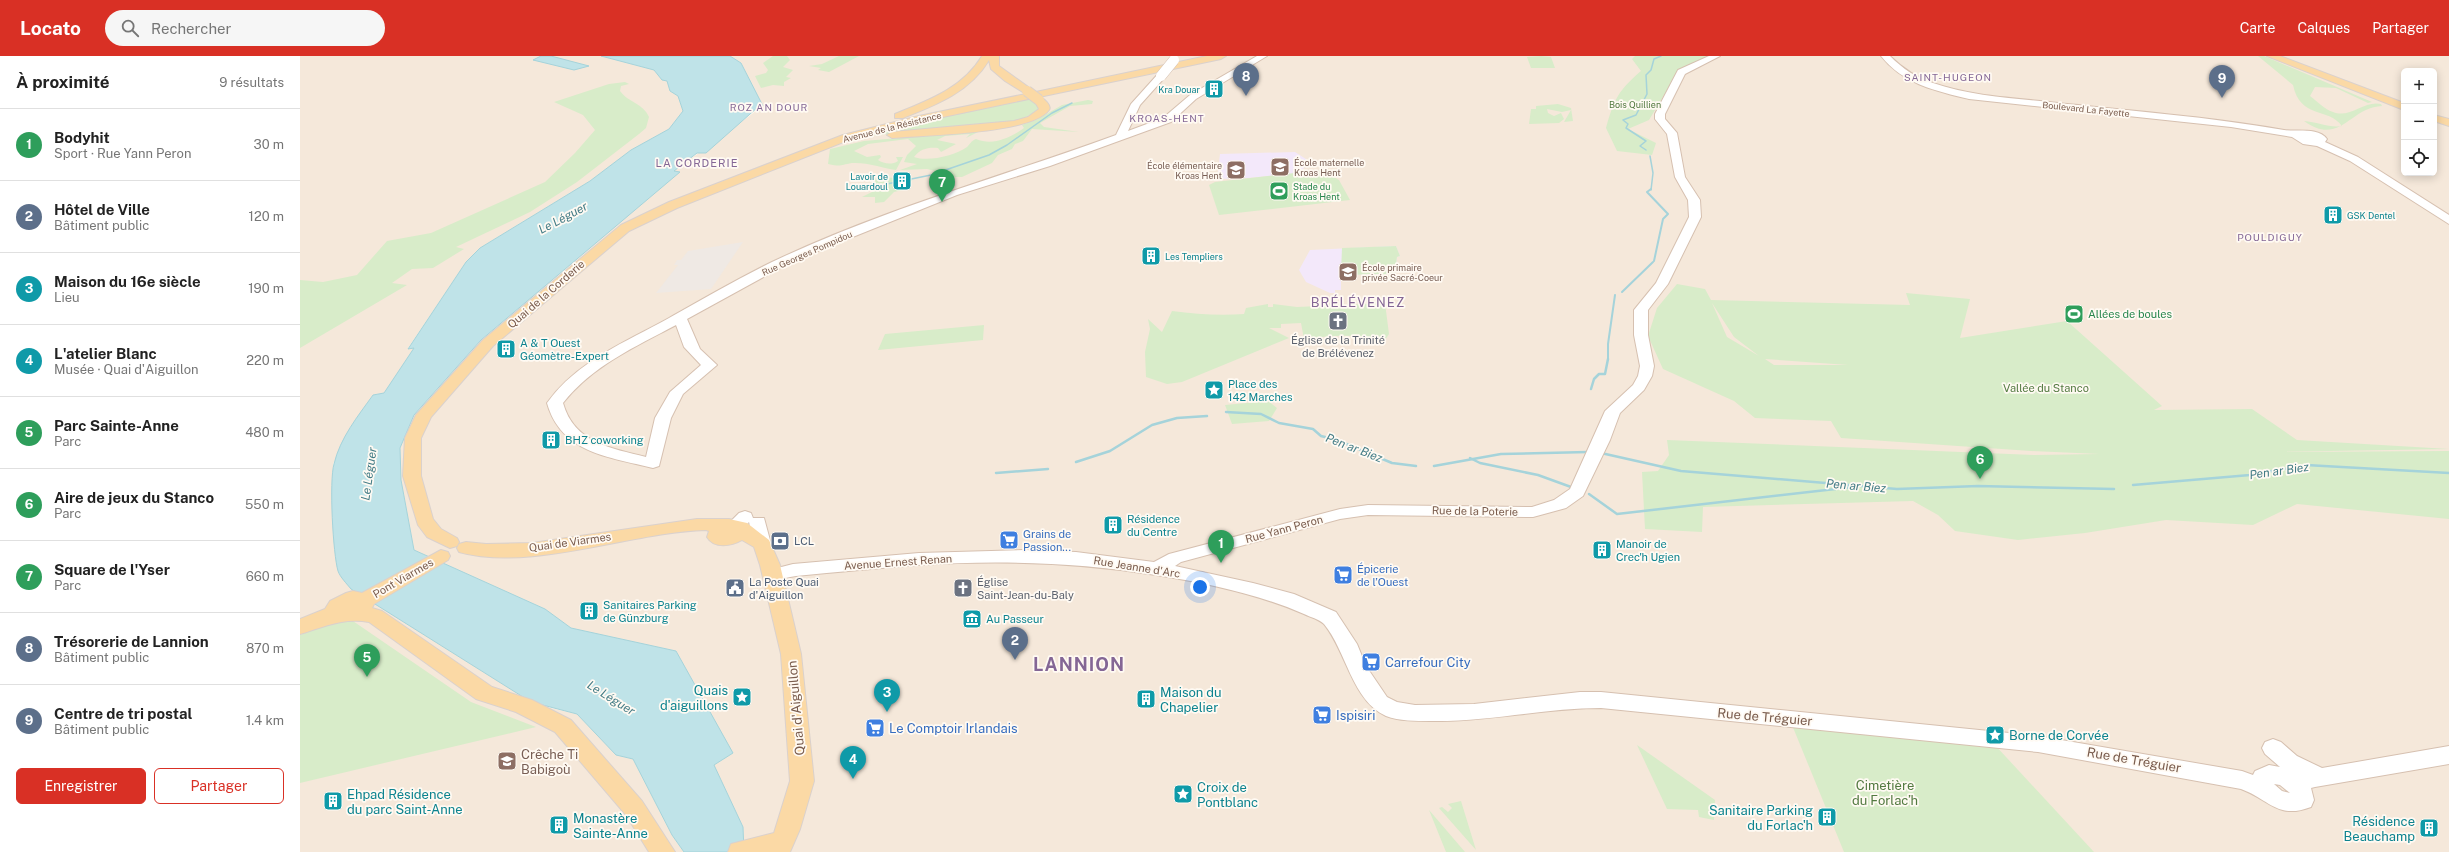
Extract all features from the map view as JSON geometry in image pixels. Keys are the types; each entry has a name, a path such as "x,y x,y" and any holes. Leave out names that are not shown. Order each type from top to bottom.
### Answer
{"main road":[{"path":"847,137 947,94 968,82 981,68 987,56"},
{"path":"816,150 868,138 1014,124 1031,119 1042,112 1045,108 1039,100 1008,80 994,67 994,56"},
{"name":"Avenue de la Résistance","path":"1198,62 1216,56"},
{"name":"Avenue de la Résistance","path":"604,244 625,228 654,213 847,137 919,119 1221,56"},
{"path":"1135,108 1150,115 1167,120 1193,97 1262,56"},
{"name":"Rue de la Poterie","path":"1368,510 1533,512 1560,504 1577,492 1602,440 1613,411 1639,387 1645,376 1647,366 1641,335 1641,310 1662,284 1695,217 1694,200 1680,177 1672,133 1660,118 1660,114 1678,77 1686,68 1716,56"},
{"name":"Boulevard La Fayette","path":"1885,56 1895,67 1915,79 1939,88 1969,96 2231,124 2297,135 2316,136 2323,141 2320,143 2354,159 2449,220"},
{"path":"2272,56 2401,106"},
{"path":"1120,136 1140,99 1176,58"},
{"path":"2437,119 2449,123"},
{"name":"Rue Georges Pompidou","path":"674,321 682,322 692,350 698,358 710,365 677,392 663,418 653,462 618,455 583,442 567,430 556,411 555,403 566,386 595,366 674,321 776,265 814,248 953,193 1046,164 1167,120"},
{"name":"Quai de la Corderie","path":"449,551 424,521 412,476 413,438 424,415 488,343 604,244"},
{"name":"Rue Yann Peron","path":"1157,569 1175,558 1328,517 1368,510"},
{"name":"Quai de Viarmes","path":"449,551 517,549 583,542 673,527 736,527"},
{"path":"736,527 750,546 760,568 772,575"},
{"name":"Quai d'Aiguillon","path":"736,527 762,544 772,575 790,646 802,781 765,848"},
{"name":"Pont Viarmes","path":"366,607 449,551"},
{"name":"Rue Jeanne d'Arc","path":"1025,556 1076,558 1157,569 1254,589 1287,599 1316,611"},
{"name":"Avenue Ernest Renan","path":"772,575 793,570 914,560 1025,556"},
{"path":"300,627 334,614 337,606 347,600 358,598 366,607 484,693 524,706 563,726 634,808 662,852"},
{"name":"Rue de Tréguier","path":"1316,611 1329,617 1335,625 1347,644 1357,669 1383,707 1398,712 1438,714 1580,700 1601,700 2038,744 2242,780 2264,788 2282,801 2298,803 2303,800 2303,796 2296,784 2320,777"},
{"path":"2273,748 2296,766 2320,777 2449,755"}],"shaded area":[{"path":"300,56 601,56 654,70 662,80 667,81 670,91 678,96 683,111 669,129 631,150 590,181 480,248 466,262 408,348 414,348 384,393 373,395 351,426 333,464 351,588 537,705 577,714 616,755 633,759 672,835 684,852 300,852"},
{"path":"730,56 2449,56 2449,852 744,852 743,827 714,765 732,753 676,651 571,628 545,609 414,550 401,480 400,448 414,415 481,340 679,172 674,171 763,106 741,63"},
{"path":"1295,152 1309,161 1300,173 1248,178 1217,179 1220,154"},
{"path":"743,242 711,289 656,293 678,265 674,265 677,260 681,260 688,251"},
{"name":"École primaire privée Sacré-Coeur","path":"1396,246 1400,256 1397,257 1395,274 1341,275 1341,290 1335,290 1335,293 1330,293 1306,282 1299,270 1310,250"}],"green space":[{"path":"773,56 787,56 790,60 783,67 793,70 786,77 791,78 784,82 784,86 773,85 761,88 755,76 766,73 768,70 763,63"},
{"path":"839,56 859,56 829,72 818,70 821,68 809,66 822,64"},
{"name":"Bois Quillien","path":"1635,56 1713,56 1676,75 1649,120 1628,129 1656,143 1652,155 1617,151 1606,128 1618,96 1627,84 1641,71 1632,59"},
{"path":"2258,56 2264,56 2372,102 2368,103 2336,88 2315,87 2310,96 2330,111 2339,114 2375,103 2381,104 2382,106 2361,112 2341,125 2329,116 2308,108 2297,96 2293,85"},
{"path":"1527,57 1551,57 1555,68 1531,68"},
{"path":"625,82 629,84 621,86 620,91 627,98 640,106 649,117 646,128 639,134 577,182 530,212 456,247 464,249 433,268 412,269 392,283 407,285 300,348 300,280 323,282 357,275 387,241 431,233 545,182 575,153 595,130 583,115 554,102 609,84"},
{"path":"1031,98 1039,105 1037,112 1014,122 857,137 927,119"},
{"path":"1088,100 1093,101 1092,104 1070,106 1040,123 1044,127 1079,132 1032,129 1023,141 1015,144 1012,149 998,155 992,163 962,177 930,177 935,171 927,169 900,170 917,164 904,162 907,155 916,146 908,139 868,144 854,151 867,157 880,155 881,157 878,160 888,164 898,161 896,157 903,157 896,170 863,163 852,163 839,166 828,164 830,149 864,141 980,131 966,138 970,134 945,136 937,140 956,144 941,152 938,148 924,149 914,157 926,159 941,157 962,150 976,139 989,142 1007,138 1024,128 1022,125 1038,119 1062,105"},
{"path":"1558,104 1571,108 1573,121 1564,122 1571,110 1562,112 1547,109 1548,113 1554,116 1561,113 1564,119 1559,123 1529,124 1531,109 1536,109 1536,106"},
{"path":"2304,121 2328,126 2339,126 2327,130 2316,128"},
{"path":"1322,170 1339,180 1350,200 1219,215 1209,185 1215,182"},
{"path":"876,178 912,179 912,181 905,183 907,189 894,192 884,202 875,203 875,197 862,197 878,189 869,187"},
{"path":"1396,246 1400,256 1397,257 1395,274 1344,275 1341,272 1342,248"},
{"name":"Vallée du Stanco","path":"1677,284 1705,289 1711,300 1910,305 1906,293 1970,299 1960,338 2067,321 2162,406 2154,410 2252,409 2297,440 2449,449 2268,452 2449,451 2449,519 2297,504 2253,525 2166,520 2085,533 2018,540 1955,531 1938,515 1913,501 1703,507 1702,532 1645,529 1642,472 1658,471 1669,455 1667,440 2034,455 2099,454 2031,451 1841,438 1831,421 1755,418 1734,401 1663,369 1648,336 1657,308","holes":["1712,303 1734,337 1759,356 1727,337","1765,359 1848,365 1774,365"]},
{"path":"1385,303 1389,334 1385,340 1344,336 1304,339 1301,323 1281,324 1281,328 1269,328 1289,338 1182,382 1167,384 1146,377 1145,352 1150,329 1148,319 1162,332 1172,311 1235,315 1244,314 1246,308 1268,304 1268,307 1273,307 1273,304 1297,307"},
{"path":"984,325 983,340 878,350 885,334"},
{"path":"1268,401 1277,408 1269,421 1232,424 1225,405"},
{"path":"342,619 350,619 471,702 536,727 300,783 300,635"},
{"name":"Cimetière du Forlac’h","path":"1792,725 1994,744 2094,852 1844,852"},
{"path":"1637,745 1715,800 1714,820 1699,817 1698,810 1667,809"},
{"path":"1461,801 1476,850 1439,808 1442,807 1448,812 1452,808 1448,804"},
{"path":"1429,810 1465,852 1446,852"}],"water":[{"path":"541,56 551,56 589,66 574,70 533,60"},
{"name":"Le Léguer","path":"601,56 730,56 741,63 763,106 758,107 706,153 697,153 674,171 680,172 481,340 414,415 400,448 401,480 414,550 545,609 571,628 676,651 733,753 714,765 743,827 744,852 684,852 672,835 633,759 616,755 577,714 531,702 351,589 339,573 336,562 332,518 332,486 334,464 337,454 345,436 373,395 384,393 414,348 408,349 466,262 480,248 590,181 631,150 669,129 683,111 678,96 670,91 667,81 662,80 654,70"}],"waterway":[{"path":"1646,150 1640,146 1646,141 1626,128 1628,124 1623,120 1636,115 1647,94 1646,75 1651,70 1654,59 1661,56"},
{"path":"877,186 931,175 989,155 1007,145 1052,113 1072,103"},
{"path":"1650,156 1653,173 1651,190"},
{"path":"1651,189 1647,192 1668,214 1663,219 1654,261"},
{"path":"1622,292 1653,262"},
{"path":"1608,359 1608,344 1615,295"},
{"path":"1591,389 1594,379 1599,374 1605,374 1608,359"},
{"name":"Pen ar Biez","path":"1226,412 1261,414 1279,423 1313,429 1321,436 1337,440 1392,463 1416,466"},
{"name":"Pen ar Biez","path":"1076,462 1110,451 1152,425 1177,418 1207,416"},
{"name":"Pen ar Biez","path":"1472,459 1501,454 1588,452"},
{"name":"Pen ar Biez","path":"1601,453 1681,471 1897,489 1978,486 2114,489"},
{"name":"Pen ar Biez","path":"1434,466 1472,459"},
{"path":"1472,459 1480,463 1538,475 1571,487"},
{"name":"Pen ar Biez","path":"2133,485 2250,475 2306,465 2449,473"},
{"name":"Pen ar Biez","path":"996,473 1048,469"},
{"path":"1589,494 1617,514 1853,487"}],"place":[{"name":"Kra Douar","path":"1214,89"},
{"name":"Trésorerie de Lannion","path":"1246,96"},
{"name":"Centre de tri postal","path":"2222,98"},
{"name":"École maternelle Kroas Hent","path":"1280,167"},
{"name":"École élémentaire Kroas Hent","path":"1236,170"},
{"name":"Lavoir de Louardoul","path":"902,181"},
{"name":"Stade du Kroas Hent","path":"1279,191"},
{"name":"Square de l'Yser","path":"942,202"},
{"name":"GSK Dentel","path":"2333,215"},
{"name":"Les Templiers","path":"1151,256"},
{"name":"École primaire privée Sacré-Coeur","path":"1348,272"},
{"name":"Allées de boules","path":"2074,314"},
{"name":"Église de la Trinité de Brélévenez","path":"1338,321"},
{"name":"A & T Ouest Géomètre-Expert","path":"506,349"},
{"name":"Place des 142 Marches","path":"1214,390"},
{"name":"BHZ coworking","path":"551,440"},
{"name":"Aire de jeux du Stanco","path":"1980,479"},
{"name":"Résidence du Centre","path":"1113,525"},
{"name":"Grains de Passion...","path":"1009,540"},
{"name":"LCL","path":"780,541"},
{"name":"Manoir de Crec'h Ugien","path":"1602,550"},
{"name":"Bodyhit","path":"1221,563"},
{"name":"Épicerie de l’Ouest","path":"1343,575"},
{"name":"La Poste Quai d'Aiguillon","path":"735,588"},
{"name":"Église Saint-Jean-du-Baly","path":"963,588"},
{"name":"Sanitaires Parking de Günzburg","path":"589,611"},
{"name":"Au Passeur","path":"972,619"},
{"name":"Hôtel de Ville","path":"1015,660"},
{"name":"Carrefour City","path":"1371,662"},
{"name":"Parc Sainte-Anne","path":"367,677"},
{"name":"Quais d'aiguillons","path":"742,697"},
{"name":"Maison du Chapelier","path":"1146,699"},
{"name":"Maison du 16e siècle","path":"887,712"},
{"name":"Ispisiri","path":"1322,715"},
{"name":"Le Comptoir Irlandais","path":"875,728"},
{"name":"Borne de Corvée","path":"1995,735"},
{"name":"Crêche Ti Babigoù","path":"507,761"},
{"name":"L'atelier Blanc","path":"853,779"},
{"name":"Croix de Pontblanc","path":"1183,794"},
{"name":"Ehpad Résidence du parc Saint-Anne","path":"333,801"},
{"name":"Sanitaire Parking du Forlac'h","path":"1827,817"},
{"name":"Monastère Sainte-Anne","path":"559,825"},
{"name":"Résidence Beauchamp","path":"2429,828"}],"district":[{"name":"SAINT-HUGEON","path":"1948,77"},
{"name":"ROZ AN DOUR","path":"769,107"},
{"name":"KROAS-HENT","path":"1167,118"},
{"name":"LA CORDERIE","path":"697,163"},
{"name":"POULDIGUY","path":"2270,237"},
{"name":"BRÉLÉVENEZ","path":"1358,302"},
{"name":"LANNION","path":"1079,664"}]}
